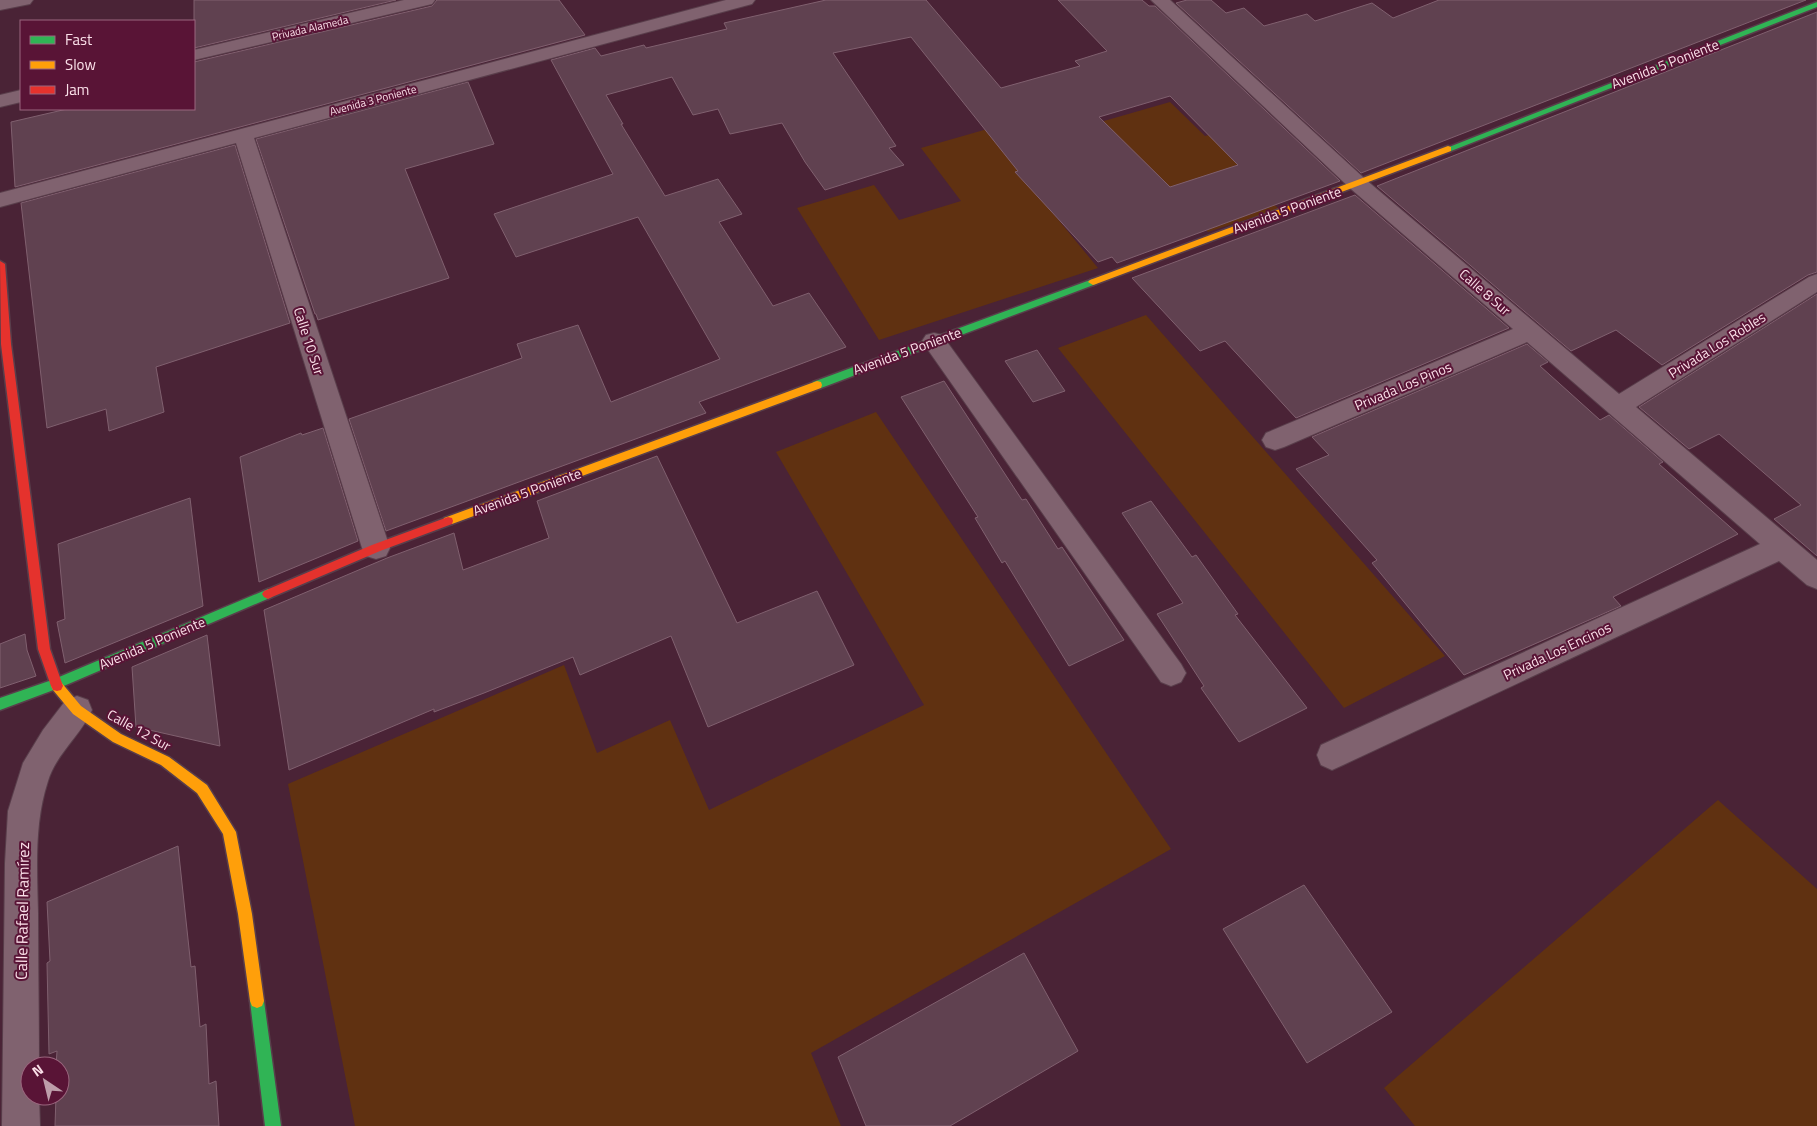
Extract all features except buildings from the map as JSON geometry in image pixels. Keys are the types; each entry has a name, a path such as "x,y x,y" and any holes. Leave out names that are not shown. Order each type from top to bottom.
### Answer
{"street":[{"path":"0,5 24,0"},
{"name":"Privada Alameda","path":"195,55 426,0"},
{"name":"Avenida 3 Poniente","path":"0,200 746,0"},
{"name":"Calle 8 Sur","path":"1160,0 1358,184 1531,331 1617,408 1817,577"},
{"name":"Avenida 5 Poniente","path":"0,704 55,684 376,548 1358,184 1817,4"},
{"path":"0,101 20,96"},
{"name":"Calle 10 Sur","path":"243,134 376,548"},
{"name":"Calle 12 Sur","path":"0,264 3,346 44,649 55,684 77,710 117,738 164,761 202,789 229,832 245,914 273,1126"},
{"name":"Privada Los Robles","path":"1617,408 1817,282"},
{"name":"Privada Los Pinos","path":"1275,440 1531,331"},
{"path":"934,341 1171,673"},
{"name":"Privada Los Encinos","path":"1332,756 1781,547"},
{"name":"Calle Rafael Ramírez","path":"21,1126 21,863 24,811 34,774 54,740 77,710"}],"shaded area":[{"path":"1170,102 1205,136 1229,130 1258,158 1234,166 1279,209 1208,232 1138,158 1019,172 1098,268 879,340 797,208 874,185 899,220 961,201 921,148 1026,118 1090,125"},
{"path":"1146,315 1445,656 1344,708 1058,348"},
{"path":"876,412 1171,849 811,1053 841,1126 355,1126 288,784 564,665 597,753 670,720 709,810 924,705 776,452"},
{"path":"1718,800 1817,889 1817,1126 1415,1126 1384,1088"}],"traffic: fast":[{"path":"1448,149 1817,4"},
{"path":"817,385 1093,282"},
{"path":"0,704 55,684 268,594"},
{"path":"257,1001 273,1126"}],"traffic: slow":[{"path":"1093,282 1448,149"},
{"path":"448,521 817,385"},
{"path":"57,686 77,710 117,738 165,761 202,789 229,832 245,914 257,1001"}],"traffic: jam":[{"path":"0,264 6,344 44,649 57,686"},
{"path":"268,594 376,548 448,521"}]}
